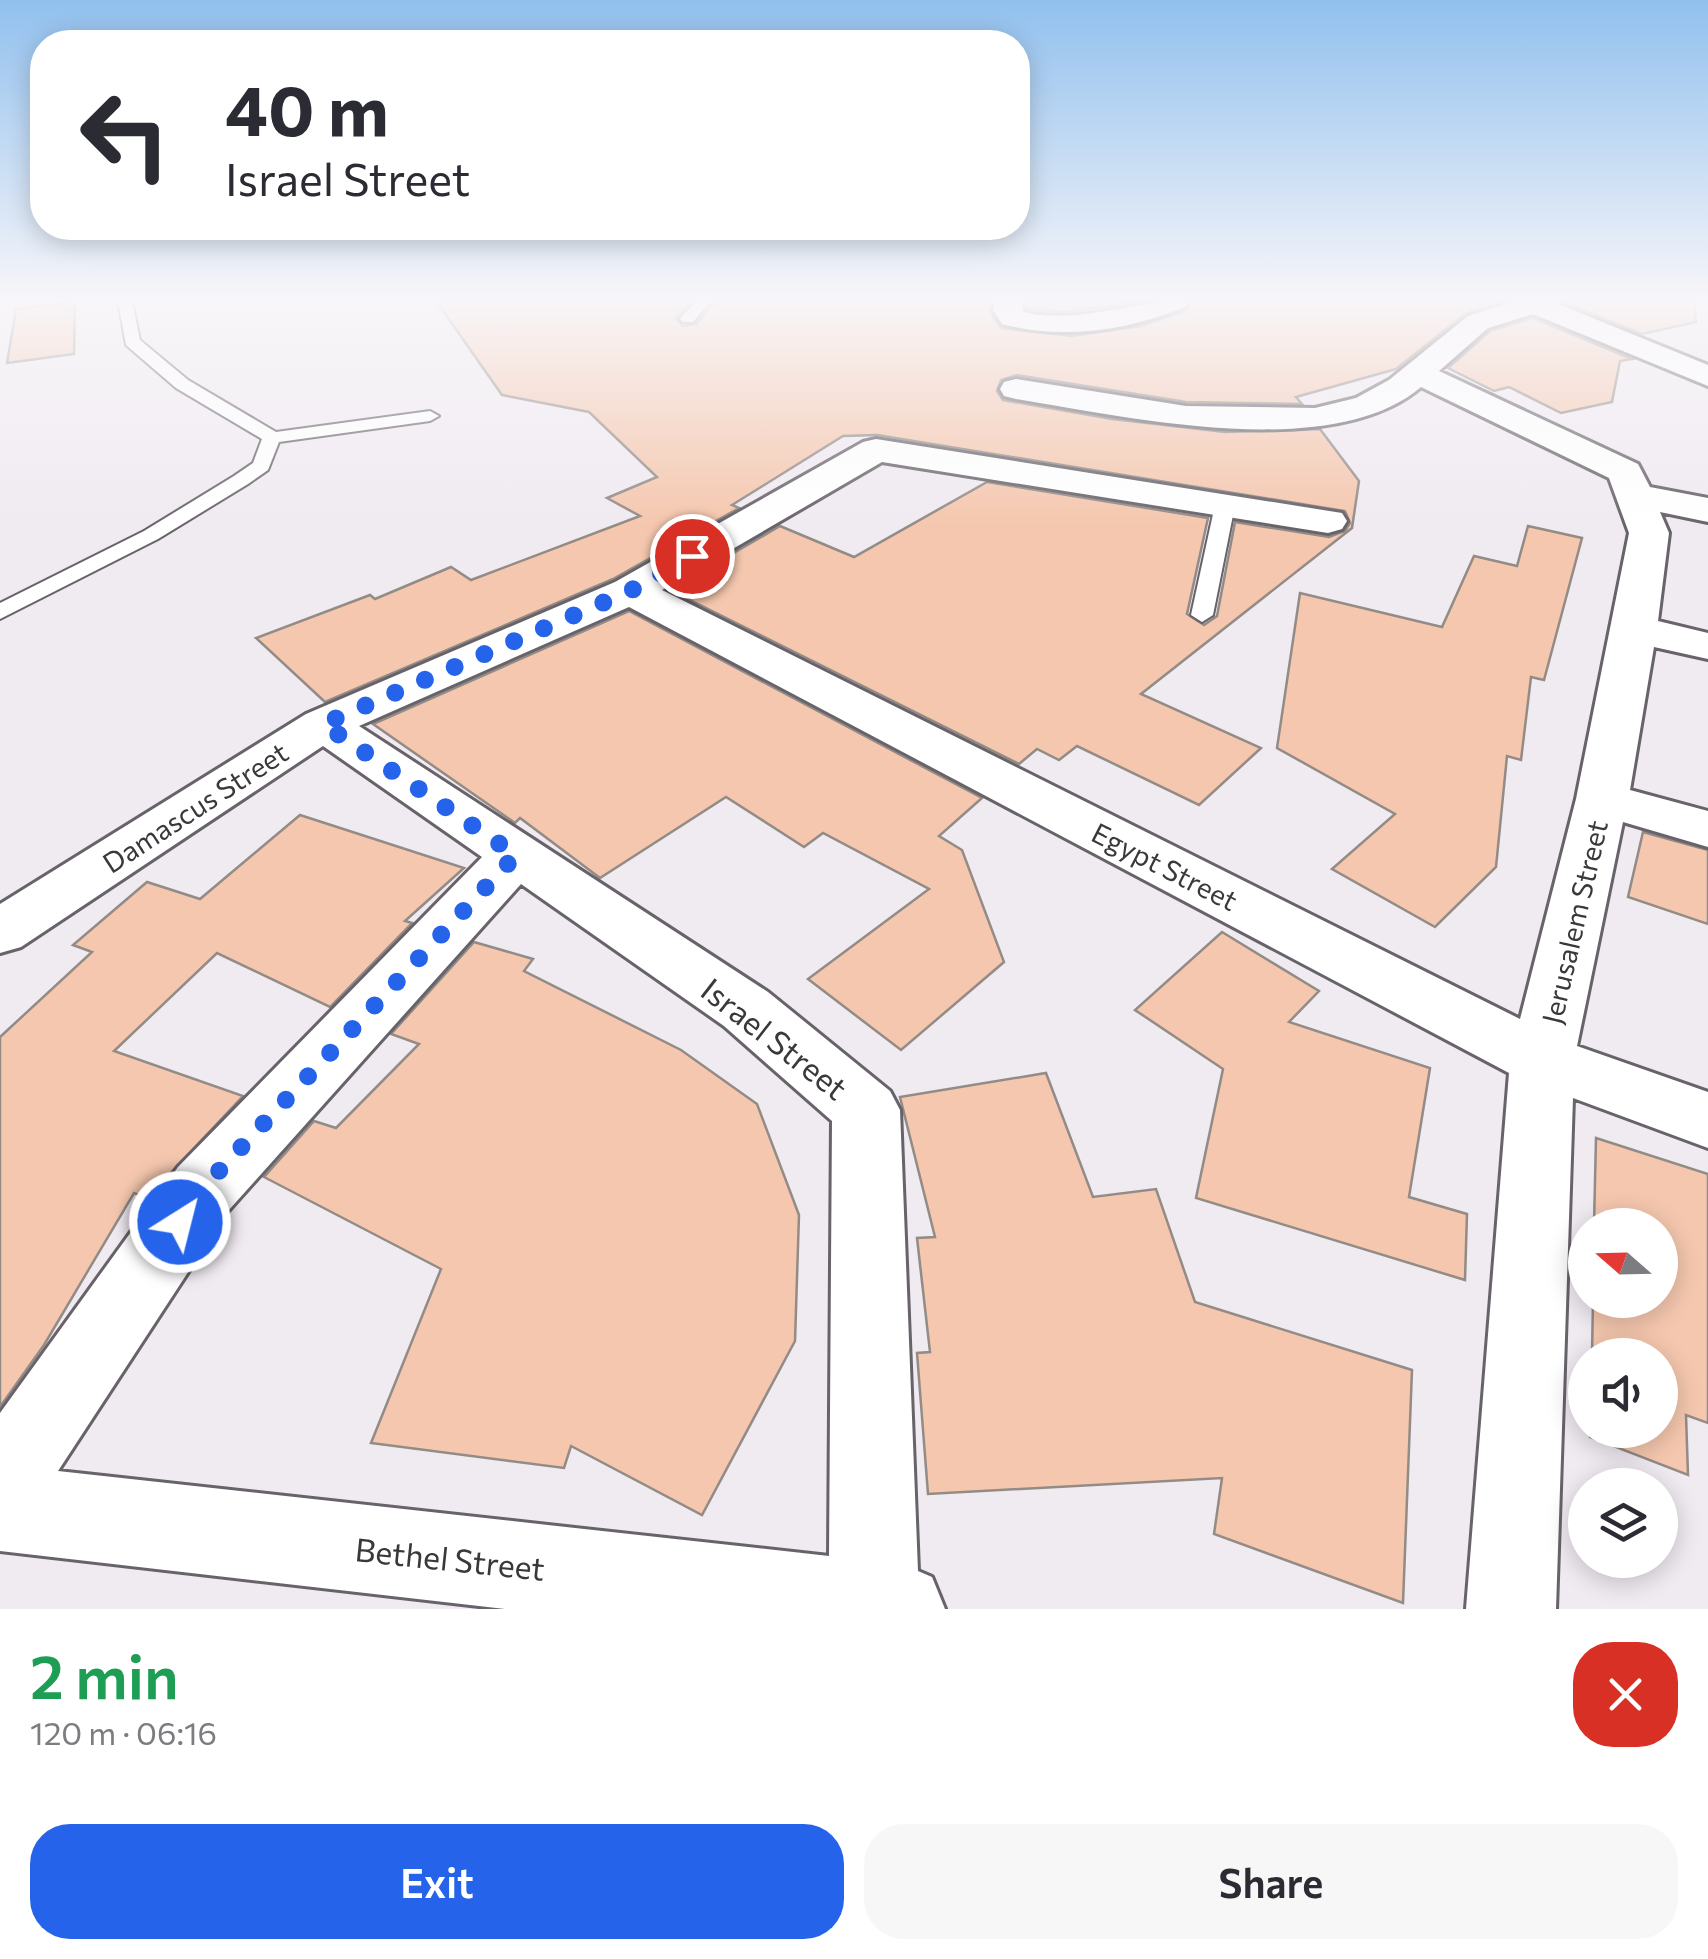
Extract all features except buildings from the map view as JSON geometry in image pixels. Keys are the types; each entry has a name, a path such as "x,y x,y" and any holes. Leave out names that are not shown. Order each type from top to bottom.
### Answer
{"street":[{"path":"1016,389 1186,416 1315,418 1366,406 1412,376"},
{"name":"Jerusalem Street","path":"1423,376 1625,472 1649,532 1602,800 1542,1060 1512,1609"},
{"name":"Damascus Street","path":"0,932 323,724 630,591 876,450 1225,505"},
{"path":"1635,496 1708,510"},
{"path":"1225,505 1328,522"},
{"name":"Egypt Street","path":"630,591 1542,1060 1708,1120"},
{"path":"1635,629 1708,646"},
{"name":"Israel Street","path":"323,724 746,1009 866,1110 887,1607"},
{"path":"1602,800 1708,830"},
{"path":"0,1484 203,1188 516,855"},
{"name":"Bethel Street","path":"0,1508 887,1607"}],"lane":[{"path":"171,376 272,438 430,416"},
{"path":"0,612 151,535 242,480 260,466 272,438"},
{"path":"1202,615 1225,505"}],"route":[{"path":"180,1222 203,1188 516,855 323,724 630,591 692,556"}]}
